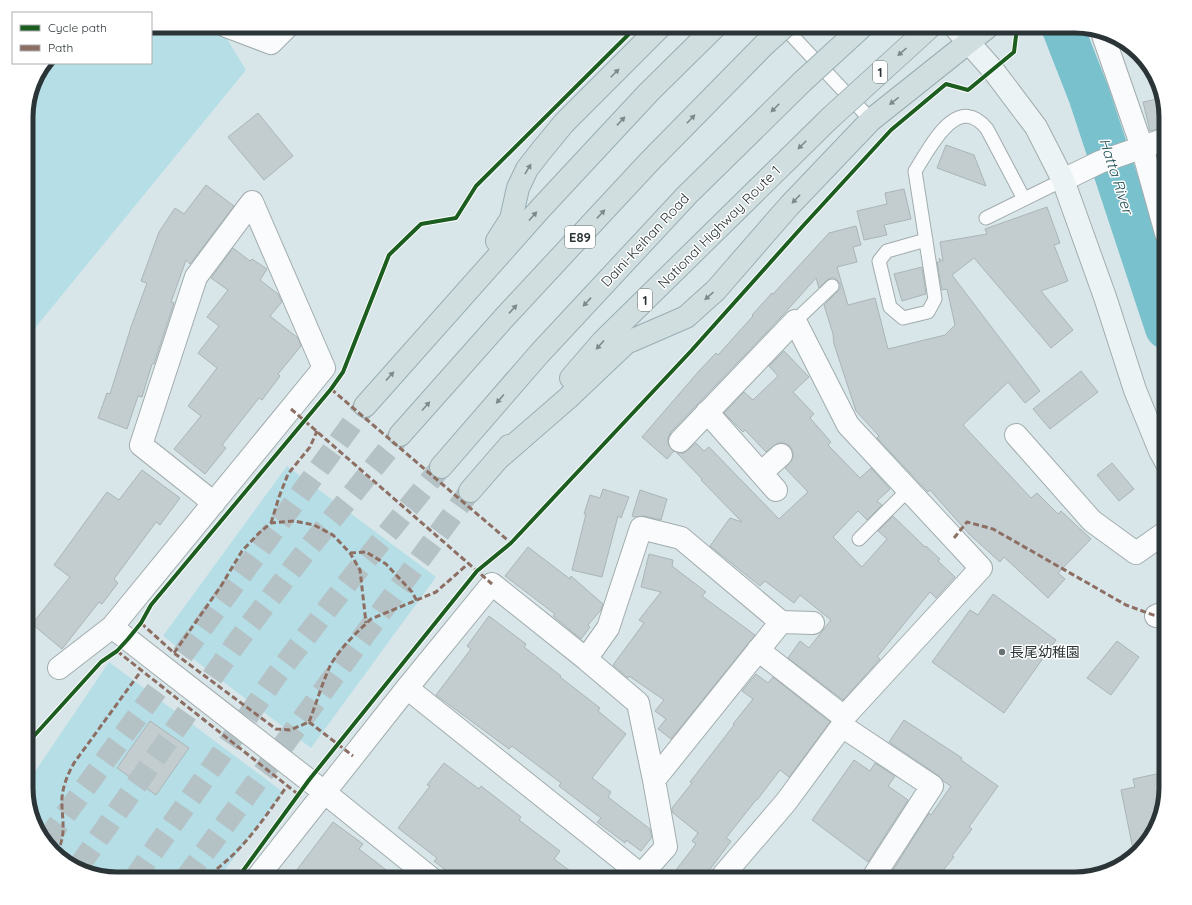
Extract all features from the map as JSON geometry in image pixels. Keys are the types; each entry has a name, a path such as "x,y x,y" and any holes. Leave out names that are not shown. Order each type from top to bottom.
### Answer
{"highway":[{"path":"439,322 498,240 511,219 518,188 527,169 564,123 655,33"},
{"path":"365,406 541,208 649,92 709,33"},
{"name":"E89","path":"400,435 503,319 649,162 777,33"},
{"name":"Daini-Keihan Road","path":"441,467 539,354 687,195 803,81 855,33"},
{"name":"National Highway Route 1","path":"470,491 603,341 830,118 923,33"},
{"path":"499,458 568,398 626,343 686,317 701,304 716,290 789,206 870,120 980,33"}],"street":[{"path":"245,33 271,43 281,33"},
{"path":"961,33 993,70 1036,127 1063,180 1106,297 1135,390 1159,449"},
{"path":"1104,38 1136,150 1159,214"},
{"path":"1063,180 1100,162 1159,141"},
{"path":"59,668 112,627 214,503 324,368 252,202 196,277 141,445 214,503"},
{"path":"680,441 795,321 848,425 981,568 843,722 786,802 726,872"},
{"path":"707,412 776,490"},
{"path":"1016,435 1092,521 1136,553 1159,537"},
{"path":"761,473 781,455"},
{"path":"586,659 608,628 641,528 681,538 781,622 814,623"},
{"path":"261,872 407,688 492,584 586,659 638,703 666,847 648,872"},
{"path":"654,780 781,622"},
{"path":"112,627 324,792 423,872"},
{"path":"758,650 843,722 932,786 877,872"},
{"path":"407,688 638,872"}],"lane":[{"path":"790,33 870,120"},
{"path":"926,240 886,251 879,261 890,307 902,318 928,312 935,299 926,240 915,171 946,125 959,117 972,117 981,122 987,129 1024,199"},
{"path":"986,218 1063,180"},
{"path":"795,321 832,286"},
{"path":"858,539 908,490"}],"shaded area":[{"path":"152,33 223,33 246,70 33,330 33,111 39,85 50,66 52,64 152,64"},
{"path":"287,466 436,577 311,748 163,636"},
{"path":"109,662 283,792 223,872 111,872 90,868 75,861 66,855 50,839 37,815 33,794 33,775"}],"building":[{"path":"1157,99 1159,129 1150,131 1143,102"},
{"path":"258,113 293,156 264,180 228,137"},
{"path":"946,145 974,155 986,186 937,168"},
{"path":"206,185 234,206 190,264 186,260 171,302 174,303 154,364 152,364 142,397 138,396 127,429 98,418 107,393 110,394 131,327 147,283 141,281 159,232 175,208 184,214"},
{"path":"904,189 911,219 884,225 887,235 864,240 857,211 887,204 885,193"},
{"path":"1047,207 1060,243 1054,245 1068,281 1041,291 1073,330 1051,348 974,258 952,275 1040,391 1025,403 1008,382 963,425 1031,498 1037,493 1058,514 1061,511 1091,539 1058,573 1065,579 1048,598 1004,557 1000,562 969,534 930,490 928,492 877,438 879,436 856,411 834,344 833,334 824,305 840,289 840,284 835,278 827,280 819,288 816,278 782,316 671,432 668,438 668,444 674,451 667,459 642,437 699,371 716,353 718,355 772,293 773,294 829,233 856,226 861,245 853,247 857,262 837,267 848,305 875,298 888,349 945,335 955,325 947,289 942,290 937,262 940,262 939,258 943,261 940,242 987,234 985,229"},
{"path":"233,248 250,261 252,259 267,269 260,280 278,294 282,302 270,316 298,338 301,346 278,374 280,376 262,400 259,398 222,445 226,448 205,474 174,449 201,416 188,406 217,368 198,353 219,326 207,317 228,290 211,278"},
{"path":"922,267 926,294 902,301 894,274"},
{"path":"784,351 809,377 793,392 814,414 810,418 831,442 828,445 860,478 871,468 890,489 877,501 882,505 867,520 858,511 833,537 862,567 887,539 878,531 893,516 925,547 926,546 940,559 938,561 955,577 936,598 930,592 877,657 880,659 843,700 788,658 800,641 809,648 831,620 800,595 794,603 765,581 760,586 710,546 730,518 742,522 677,453 684,453 696,443 704,451 709,447 779,519 808,492 785,468 793,458 793,452 790,446 784,443 778,443 766,452 745,430 743,432 724,413 744,392 753,400 778,376 769,366"},
{"path":"1081,371 1098,392 1050,429 1033,409"},
{"path":"1112,463 1134,489 1119,501 1097,475"},
{"path":"142,470 180,498 160,525 156,522 114,579 118,583 102,604 99,602 62,649 33,625 33,623 70,577 54,565 107,492 119,500"},
{"path":"603,489 629,497 621,518 618,516 602,577 572,570 586,514 584,514 590,495 600,498"},
{"path":"640,490 667,499 661,520 644,516 632,516"},
{"path":"528,547 570,579 571,576 603,604 601,610 588,625 590,627 581,639 553,616 555,614 505,576"},
{"path":"649,554 673,560 672,566 706,592 702,596 755,635 671,739 658,729 666,719 655,711 664,700 629,676 628,678 613,665 644,623 639,620 661,592 641,587"},
{"path":"993,594 1056,640 1004,713 932,662 970,610 978,615"},
{"path":"489,616 526,644 524,647 600,708 598,711 626,734 592,778 611,792 608,797 650,829 652,837 641,851 626,840 625,843 597,822 601,818 559,786 561,783 512,746 509,749 436,695 471,649 467,646"},
{"path":"1117,641 1139,657 1111,695 1087,678"},
{"path":"756,674 768,683 773,677 830,722 789,777 780,770 726,838 731,841 708,872 674,872 696,844 692,841 698,833 672,812 672,808 753,699 742,691"},
{"path":"904,720 962,758 961,760 998,786 969,827 972,829 952,856 954,857 942,872 892,872 929,813 931,815 951,786 943,781 939,776 889,742"},
{"path":"150,721 189,748 156,795 117,768"},
{"path":"854,760 870,771 875,763 895,776 888,786 908,800 868,862 812,820"},
{"path":"444,763 479,789 481,786 521,817 519,820 560,851 554,859 572,872 448,872 434,861 437,858 398,828 430,786 427,785"},
{"path":"1159,773 1158,799 1155,815 1145,835 1133,848 1121,790 1135,787 1133,779"},
{"path":"333,822 363,844 359,849 389,872 295,872"}],"waterway":[{"name":"Hatta River","path":"1065,33 1089,95 1159,307"}],"tunnel":[{"path":"49,837 365,406"},
{"path":"81,864 237,642 303,555 400,435"},
{"path":"139,872 278,673 345,586 441,467"},
{"path":"190,872 470,491"}],"marked path":[{"path":"331,389 511,543"},
{"path":"291,409 492,584"},
{"path":"271,523 288,474 310,447 317,431"},
{"path":"174,653 221,586 242,551 271,523 294,521 314,525 333,535 350,553 360,570 366,623"},
{"path":"954,538 967,522 993,529 1126,605 1156,616"},
{"path":"350,553 366,552 386,564 412,592 417,601"},
{"path":"141,623 174,653 276,729 290,730 309,722 324,680 334,659 354,635 371,619 436,592 469,563"},
{"path":"117,651 299,795"},
{"path":"59,848 63,833 62,798 70,771 74,763 141,671"},
{"path":"309,722 353,756"},
{"path":"212,872 228,860 239,849 259,825 287,786"}],"cycle path":[{"path":"33,737 101,662 117,651 128,639 141,623 151,605 331,389 343,372 389,255 421,224 456,218 476,186 630,33"},
{"path":"242,872 309,780 477,571 511,543 691,351 891,130 946,84 968,90 1014,52 1016,33"}],"place":[{"name":"長尾幼稚園","path":"1002,652"}]}
